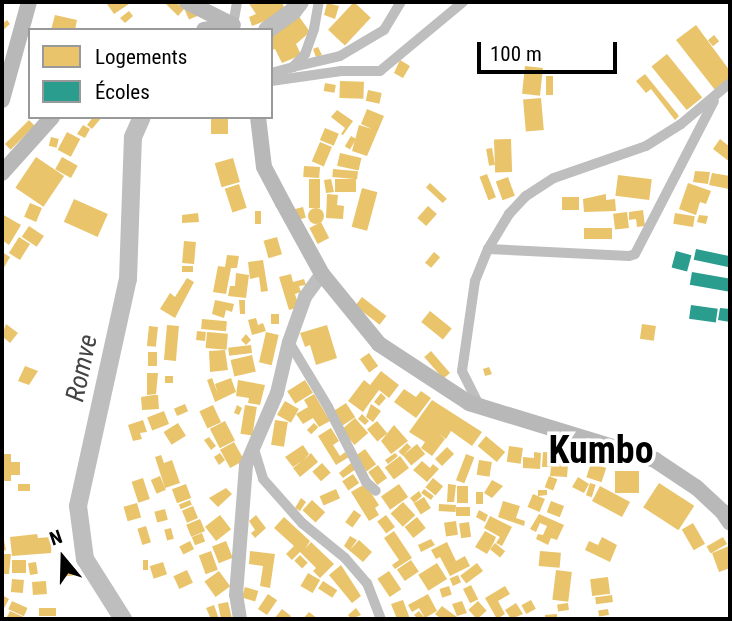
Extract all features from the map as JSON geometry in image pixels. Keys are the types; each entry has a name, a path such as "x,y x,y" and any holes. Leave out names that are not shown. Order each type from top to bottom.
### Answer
{"main road":[{"path":"2,100 29,2"},
{"path":"187,2 236,27"},
{"path":"2,173 50,119"},
{"path":"258,119 264,167 322,274 379,344 480,407 648,457 696,488 722,511 730,523"}],"street":[{"path":"236,27 237,2"},
{"path":"293,67 305,54 314,29 318,2"},
{"path":"273,72 340,57 384,30 401,2"},
{"path":"273,81 341,71 380,71 463,2"},
{"path":"480,407 461,371 475,281 488,249 509,214 526,196 577,168 646,146 681,124 730,83"},
{"path":"488,249 629,256 635,254 717,95"},
{"path":"240,619 236,595 242,541 242,485 246,465 277,393 289,342 304,298 322,274"},
{"path":"289,342 328,407 366,482 376,491"},
{"path":"444,387 461,371"},
{"path":"254,449 263,479 302,523 345,558 367,583 381,619"}],"building: Logements":[{"path":"132,2 114,14 107,4"},
{"path":"164,2 176,2 184,9 178,16"},
{"path":"248,2 282,2 286,13 252,26 249,17 256,14"},
{"path":"354,2 371,18 345,45 328,30"},
{"path":"327,3 339,6 335,19 324,15"},
{"path":"195,6 199,15 189,20 185,10"},
{"path":"129,11 133,16 125,23 120,18"},
{"path":"55,15 77,20 75,28 52,28"},
{"path":"298,15 310,32 296,44 301,55 282,63 273,50 273,28"},
{"path":"7,20 10,24 2,31 2,24"},
{"path":"696,25 730,71 730,79 715,90 676,40"},
{"path":"714,35 719,41 713,46 708,40"},
{"path":"318,47 322,55 316,57 313,49"},
{"path":"667,54 702,98 687,110 651,67"},
{"path":"400,60 410,66 403,78 394,73"},
{"path":"525,66 543,68 540,96 522,94"},
{"path":"645,74 679,116 675,120 651,89 646,93 636,81"},
{"path":"546,76 553,76 553,95 546,95"},
{"path":"340,81 364,82 363,99 339,98"},
{"path":"325,83 336,85 334,93 324,91"},
{"path":"368,90 382,93 379,104 366,101"},
{"path":"541,98 544,130 526,131 523,100"},
{"path":"367,109 384,116 367,156 352,151 359,125 372,129 361,124"},
{"path":"337,110 353,121 343,135 341,134 345,128 331,117"},
{"path":"92,119 100,119 92,129 87,125"},
{"path":"211,119 228,119 228,134 211,134"},
{"path":"29,120 35,126 11,150 5,144"},
{"path":"83,125 90,129 85,138 77,134"},
{"path":"325,128 339,134 334,146 320,140"},
{"path":"67,132 80,139 71,157 58,150"},
{"path":"351,136 356,139 350,149 345,146"},
{"path":"51,137 59,139 57,148 49,146"},
{"path":"511,139 512,172 495,173 494,140"},
{"path":"720,139 730,147 730,162 713,149"},
{"path":"320,142 332,147 324,166 312,161"},
{"path":"492,148 495,165 489,166 486,149"},
{"path":"340,153 361,158 359,171 337,166"},
{"path":"36,157 64,176 43,207 15,188"},
{"path":"62,157 78,166 71,178 55,169"},
{"path":"233,158 240,182 222,187 215,163"},
{"path":"304,166 320,167 319,178 303,177"},
{"path":"333,169 358,171 357,179 332,177"},
{"path":"695,171 710,172 708,184 693,182"},
{"path":"712,173 730,176 729,189 709,185"},
{"path":"487,174 496,197 488,200 480,177"},
{"path":"618,175 652,179 649,200 615,196"},
{"path":"508,177 515,196 503,200 496,181"},
{"path":"309,179 320,179 320,208 309,208"},
{"path":"331,179 334,192 326,193 324,180"},
{"path":"335,179 356,179 356,192 335,192"},
{"path":"430,183 447,199 443,203 426,187"},
{"path":"688,183 711,191 706,204 700,202 696,215 679,209"},
{"path":"239,184 247,208 232,212 225,189"},
{"path":"362,188 377,192 367,231 352,227"},
{"path":"327,194 338,195 337,205 344,206 343,219 326,218"},
{"path":"606,194 606,200 615,199 616,211 584,212 583,199"},
{"path":"562,197 579,197 579,210 562,210"},
{"path":"74,199 108,214 98,237 64,222"},
{"path":"30,203 42,208 36,222 24,217"},
{"path":"428,206 437,214 426,226 417,218"},
{"path":"303,207 306,218 296,220 293,210"},
{"path":"316,208 322,210 322,222 316,224 310,222 308,216 310,210"},
{"path":"643,210 645,226 637,227 636,219 629,220 629,212"},
{"path":"255,211 261,211 261,224 255,224"},
{"path":"627,212 629,228 615,230 613,214"},
{"path":"198,213 199,222 182,223 182,215"},
{"path":"675,213 695,216 693,227 673,224"},
{"path":"2,214 21,225 9,245 2,240"},
{"path":"699,215 708,216 706,224 697,222"},
{"path":"321,222 329,238 318,244 309,228"},
{"path":"29,226 44,236 37,247 22,237"},
{"path":"584,228 612,228 612,239 584,239"},
{"path":"19,237 30,244 20,260 9,253"},
{"path":"277,237 282,254 269,258 264,241"},
{"path":"184,241 196,242 194,264 182,263"},
{"path":"2,252 10,257 2,271"},
{"path":"434,252 440,257 431,268 425,263"},
{"path":"227,255 239,256 237,268 231,268 226,294 213,292 218,266 225,267"},
{"path":"263,260 268,291 261,292 259,277 250,279 248,262"},
{"path":"182,266 193,266 193,272 182,272"},
{"path":"236,273 249,275 246,298 228,296 230,286 235,286"},
{"path":"291,274 293,282 304,279 306,285 299,286 301,292 295,294 299,307 289,310 279,277"},
{"path":"187,278 194,282 175,318 160,309 170,293 175,297"},
{"path":"362,297 386,316 380,325 355,306"},
{"path":"215,300 234,304 232,312 226,310 224,318 212,314"},
{"path":"239,300 245,300 245,314 240,314"},
{"path":"430,311 452,329 443,340 421,322"},
{"path":"271,314 279,314 279,324 271,324"},
{"path":"256,318 258,325 263,323 266,331 252,335 248,320"},
{"path":"202,319 227,321 226,331 201,329"},
{"path":"6,324 18,333 10,343 2,336"},
{"path":"642,324 656,326 654,341 640,339"},
{"path":"167,325 179,326 176,361 164,360"},
{"path":"327,325 337,358 316,365 310,345 305,347 300,333"},
{"path":"149,326 158,327 156,347 147,346"},
{"path":"197,331 206,332 205,341 196,340"},
{"path":"207,332 228,334 227,350 206,348"},
{"path":"266,332 279,335 272,365 259,362"},
{"path":"246,334 251,340 246,345 241,340"},
{"path":"251,345 252,353 229,356 228,348"},
{"path":"225,350 228,370 210,372 209,351"},
{"path":"431,351 450,373 443,379 424,357"},
{"path":"148,352 157,352 157,366 148,366"},
{"path":"369,353 378,366 369,372 360,359"},
{"path":"252,355 256,372 234,377 231,360"},
{"path":"25,366 38,371 29,385 18,381"},
{"path":"489,367 492,374 485,376 483,369"},
{"path":"381,371 399,385 389,398 379,390 363,412 348,401 364,380 370,385"},
{"path":"147,373 158,373 156,394 147,395"},
{"path":"165,376 173,376 173,383 165,383"},
{"path":"212,378 218,394 215,384 231,378 236,392 215,402 207,380"},
{"path":"238,380 265,385 260,405 248,403 249,398 236,396"},
{"path":"305,380 313,393 295,404 287,391"},
{"path":"404,389 416,397 421,391 431,398 416,418 394,402"},
{"path":"381,393 386,398 379,406 374,402"},
{"path":"314,394 330,421 319,427 313,418 303,424 296,414 308,407 304,400"},
{"path":"158,395 159,409 142,410 141,397"},
{"path":"432,400 482,432 472,446 451,431 446,439 439,434 445,439 432,456 421,448 425,442 409,432"},
{"path":"285,401 299,409 291,423 277,415"},
{"path":"346,403 355,417 342,426 333,412"},
{"path":"185,404 188,411 177,416 174,409"},
{"path":"371,404 381,411 373,422 366,417"},
{"path":"213,405 221,422 207,429 199,411"},
{"path":"237,405 242,408 239,415 234,413"},
{"path":"245,405 257,407 252,436 240,434"},
{"path":"164,411 169,424 152,431 147,417"},
{"path":"362,414 369,421 365,425 358,419"},
{"path":"355,418 368,433 355,445 341,430"},
{"path":"143,420 147,432 140,433 142,439 133,441 128,425"},
{"path":"275,420 288,422 284,447 271,445"},
{"path":"225,421 235,441 220,448 210,429"},
{"path":"377,421 387,433 377,442 367,429"},
{"path":"178,423 186,436 172,445 164,432"},
{"path":"314,423 318,427 311,434 307,430"},
{"path":"394,425 408,441 391,454 381,441"},
{"path":"331,428 339,441 333,445 340,456 345,452 349,457 336,465 318,436"},
{"path":"486,436 505,452 497,462 478,446"},
{"path":"209,437 216,446 211,450 204,440"},
{"path":"234,442 244,460 230,468 220,450"},
{"path":"407,443 411,447 403,456 399,451"},
{"path":"417,444 425,454 411,465 403,455"},
{"path":"303,445 309,454 304,460 311,453 318,462 300,477 293,468 302,461 293,467 285,457"},
{"path":"509,446 523,448 521,464 507,462"},
{"path":"447,447 454,454 442,466 435,459"},
{"path":"365,449 376,464 366,471 355,456"},
{"path":"534,452 541,453 540,469 523,468 523,457 534,458"},
{"path":"543,452 569,453 567,477 550,476 551,467 542,467"},
{"path":"220,453 225,460 219,465 214,457"},
{"path":"395,453 398,456 388,464 385,460"},
{"path":"2,454 11,454 11,462 20,462 20,475 11,475 11,481 2,481"},
{"path":"466,454 474,457 464,483 456,480"},
{"path":"161,455 164,463 172,460 180,483 165,488 155,457"},
{"path":"400,456 409,468 394,479 385,467"},
{"path":"479,460 492,462 489,477 477,475"},
{"path":"422,461 430,468 433,464 439,469 427,482 413,470"},
{"path":"322,463 331,473 321,481 312,472"},
{"path":"351,463 356,469 343,478 339,473"},
{"path":"591,463 606,468 602,482 586,477"},
{"path":"378,465 387,478 377,485 368,472"},
{"path":"615,471 639,471 639,493 615,493"},
{"path":"353,474 359,483 348,490 342,481"},
{"path":"160,476 166,490 157,494 151,480"},
{"path":"549,476 557,479 553,490 545,487"},
{"path":"578,477 589,484 584,493 572,487"},
{"path":"143,478 150,499 138,503 132,482"},
{"path":"433,478 443,486 436,496 425,487"},
{"path":"492,480 503,486 492,498 484,493"},
{"path":"590,483 596,485 592,497 586,495"},
{"path":"659,483 694,506 678,530 643,507"},
{"path":"18,484 30,484 30,491 18,491"},
{"path":"186,484 191,498 177,503 172,489"},
{"path":"365,484 379,505 375,508 379,515 369,521 351,492"},
{"path":"399,484 408,497 390,510 381,497"},
{"path":"448,484 456,485 454,502 447,502"},
{"path":"457,486 468,486 468,503 457,503"},
{"path":"600,486 630,502 622,517 592,501"},
{"path":"226,488 232,494 218,507 209,498"},
{"path":"336,489 340,498 324,505 320,496"},
{"path":"424,489 434,496 431,500 421,493"},
{"path":"538,490 547,490 547,495 538,496"},
{"path":"419,491 422,496 414,503 410,498"},
{"path":"476,492 483,492 483,504 476,504"},
{"path":"533,494 545,499 539,512 528,507"},
{"path":"424,497 431,508 421,514 414,503"},
{"path":"301,498 306,502 300,511 295,508"},
{"path":"190,500 192,505 181,509 179,504"},
{"path":"312,500 325,512 316,523 302,510"},
{"path":"503,501 520,506 516,518 525,521 524,526 498,517"},
{"path":"551,501 564,506 560,517 547,512"},
{"path":"403,502 415,515 403,527 391,514"},
{"path":"137,503 141,517 128,521 124,507"},
{"path":"439,504 456,505 456,512 439,511"},
{"path":"193,506 198,518 187,523 182,511"},
{"path":"456,507 470,507 470,516 456,516"},
{"path":"165,509 168,520 157,522 154,512"},
{"path":"354,510 361,515 352,527 345,522"},
{"path":"479,510 488,515 485,522 476,517"},
{"path":"539,514 564,525 557,540 551,538 548,545 536,539 538,534 543,535 547,526 540,523 536,532 530,529"},
{"path":"220,515 231,529 216,541 205,527"},
{"path":"256,515 266,528 255,538 251,533 255,530 249,521"},
{"path":"386,515 395,527 386,534 377,522"},
{"path":"490,516 512,527 502,546 496,543 500,537 484,528"},
{"path":"284,517 310,541 305,549 311,542 334,564 320,578 313,571 316,568 300,552 292,560 286,554 294,546 274,528"},
{"path":"417,517 426,528 413,538 405,527"},
{"path":"200,519 205,531 191,537 186,525"},
{"path":"456,521 458,535 446,537 444,523"},
{"path":"469,522 471,537 461,538 459,523"},
{"path":"693,523 705,544 694,550 682,530"},
{"path":"146,526 151,542 142,545 137,529"},
{"path":"171,528 174,539 167,540 164,530"},
{"path":"2,531 6,550 2,551"},
{"path":"394,531 412,558 395,569 392,565 399,560 384,538"},
{"path":"485,531 496,537 487,554 475,547"},
{"path":"202,533 205,541 195,545 192,537"},
{"path":"37,534 38,538 52,537 51,553 12,556 10,537"},
{"path":"350,536 357,540 350,550 359,540 372,552 363,562 344,546"},
{"path":"602,537 617,545 610,562 585,550 589,541 598,545"},
{"path":"723,537 727,544 711,553 707,546"},
{"path":"431,539 435,545 421,552 418,545"},
{"path":"190,541 194,549 183,554 179,546"},
{"path":"226,541 233,558 219,563 212,547"},
{"path":"447,542 456,561 465,556 470,566 450,576 440,557 436,559 431,550"},
{"path":"495,543 505,551 500,557 490,549"},
{"path":"729,546 730,568 719,572 712,553"},
{"path":"211,551 218,570 206,574 199,555"},
{"path":"250,551 275,554 270,588 260,586 263,566 249,564"},
{"path":"540,551 561,553 560,568 539,566"},
{"path":"2,554 11,554 9,574 2,574"},
{"path":"300,555 308,563 302,568 294,561"},
{"path":"12,560 26,560 26,573 12,573"},
{"path":"143,560 148,560 148,570 143,570"},
{"path":"411,560 419,572 405,581 397,570"},
{"path":"36,562 38,574 30,575 28,563"},
{"path":"163,562 167,574 154,579 150,566"},
{"path":"437,563 447,579 428,591 418,575"},
{"path":"477,563 483,571 466,584 460,576"},
{"path":"341,565 361,596 352,603 329,575"},
{"path":"75,568 76,575 63,577 62,570"},
{"path":"187,570 193,583 179,589 173,576"},
{"path":"556,570 572,572 568,602 552,600"},
{"path":"219,571 230,586 216,597 204,582"},
{"path":"389,571 401,589 390,597 377,579"},
{"path":"308,573 320,580 313,593 300,586"},
{"path":"458,575 461,582 453,586 450,579"},
{"path":"608,577 610,594 592,596 590,579"},
{"path":"12,579 24,580 23,593 11,592"},
{"path":"46,581 47,594 33,595 32,582"},
{"path":"323,581 337,590 332,598 318,589"},
{"path":"471,585 478,599 470,603 463,589"},
{"path":"449,586 452,595 442,598 439,589"},
{"path":"505,586 510,594 498,601 505,614 497,619 485,598"},
{"path":"245,587 258,591 255,602 242,598"},
{"path":"268,594 277,600 267,615 258,609"},
{"path":"428,594 437,611 425,618 419,608 412,612 408,605"},
{"path":"2,595 9,599 2,612"},
{"path":"612,595 613,602 596,604 595,597"},
{"path":"403,600 410,619 397,619 391,604"},
{"path":"531,600 536,609 526,614 521,605"},
{"path":"12,601 28,608 24,616 8,609"},
{"path":"462,601 467,613 457,616 452,604"},
{"path":"478,601 487,611 477,619 468,610"},
{"path":"228,602 232,619 221,619 218,604"},
{"path":"516,603 523,614 511,619 505,610"},
{"path":"568,603 569,610 558,611 557,605"},
{"path":"214,605 219,619 211,619 206,608"},
{"path":"442,606 460,619 441,619 435,614"},
{"path":"39,608 56,608 56,616 39,616"},
{"path":"356,608 361,615 351,619 348,615"},
{"path":"282,609 291,616 289,619 274,619"},
{"path":"608,609 609,615 599,616 598,611"},
{"path":"10,611 28,619 6,619"},
{"path":"419,611 426,619 418,619 414,615"},
{"path":"309,612 318,619 303,619"},
{"path":"557,614 557,619 545,619 545,615"}],"building: Écoles":[{"path":"696,249 730,256 728,267 694,260"},
{"path":"676,251 691,255 687,272 672,267"},
{"path":"692,272 730,279 728,292 690,285"},
{"path":"691,305 718,309 716,323 689,319"},
{"path":"720,308 730,309 730,322 718,320"}],"waterway":[{"name":"Romve","path":"270,28 293,11 300,2"},
{"name":"Romve","path":"123,619 85,559 78,506 128,279 133,137 141,119"}],"district":[{"name":"Kumbo","path":"601,451"}]}
